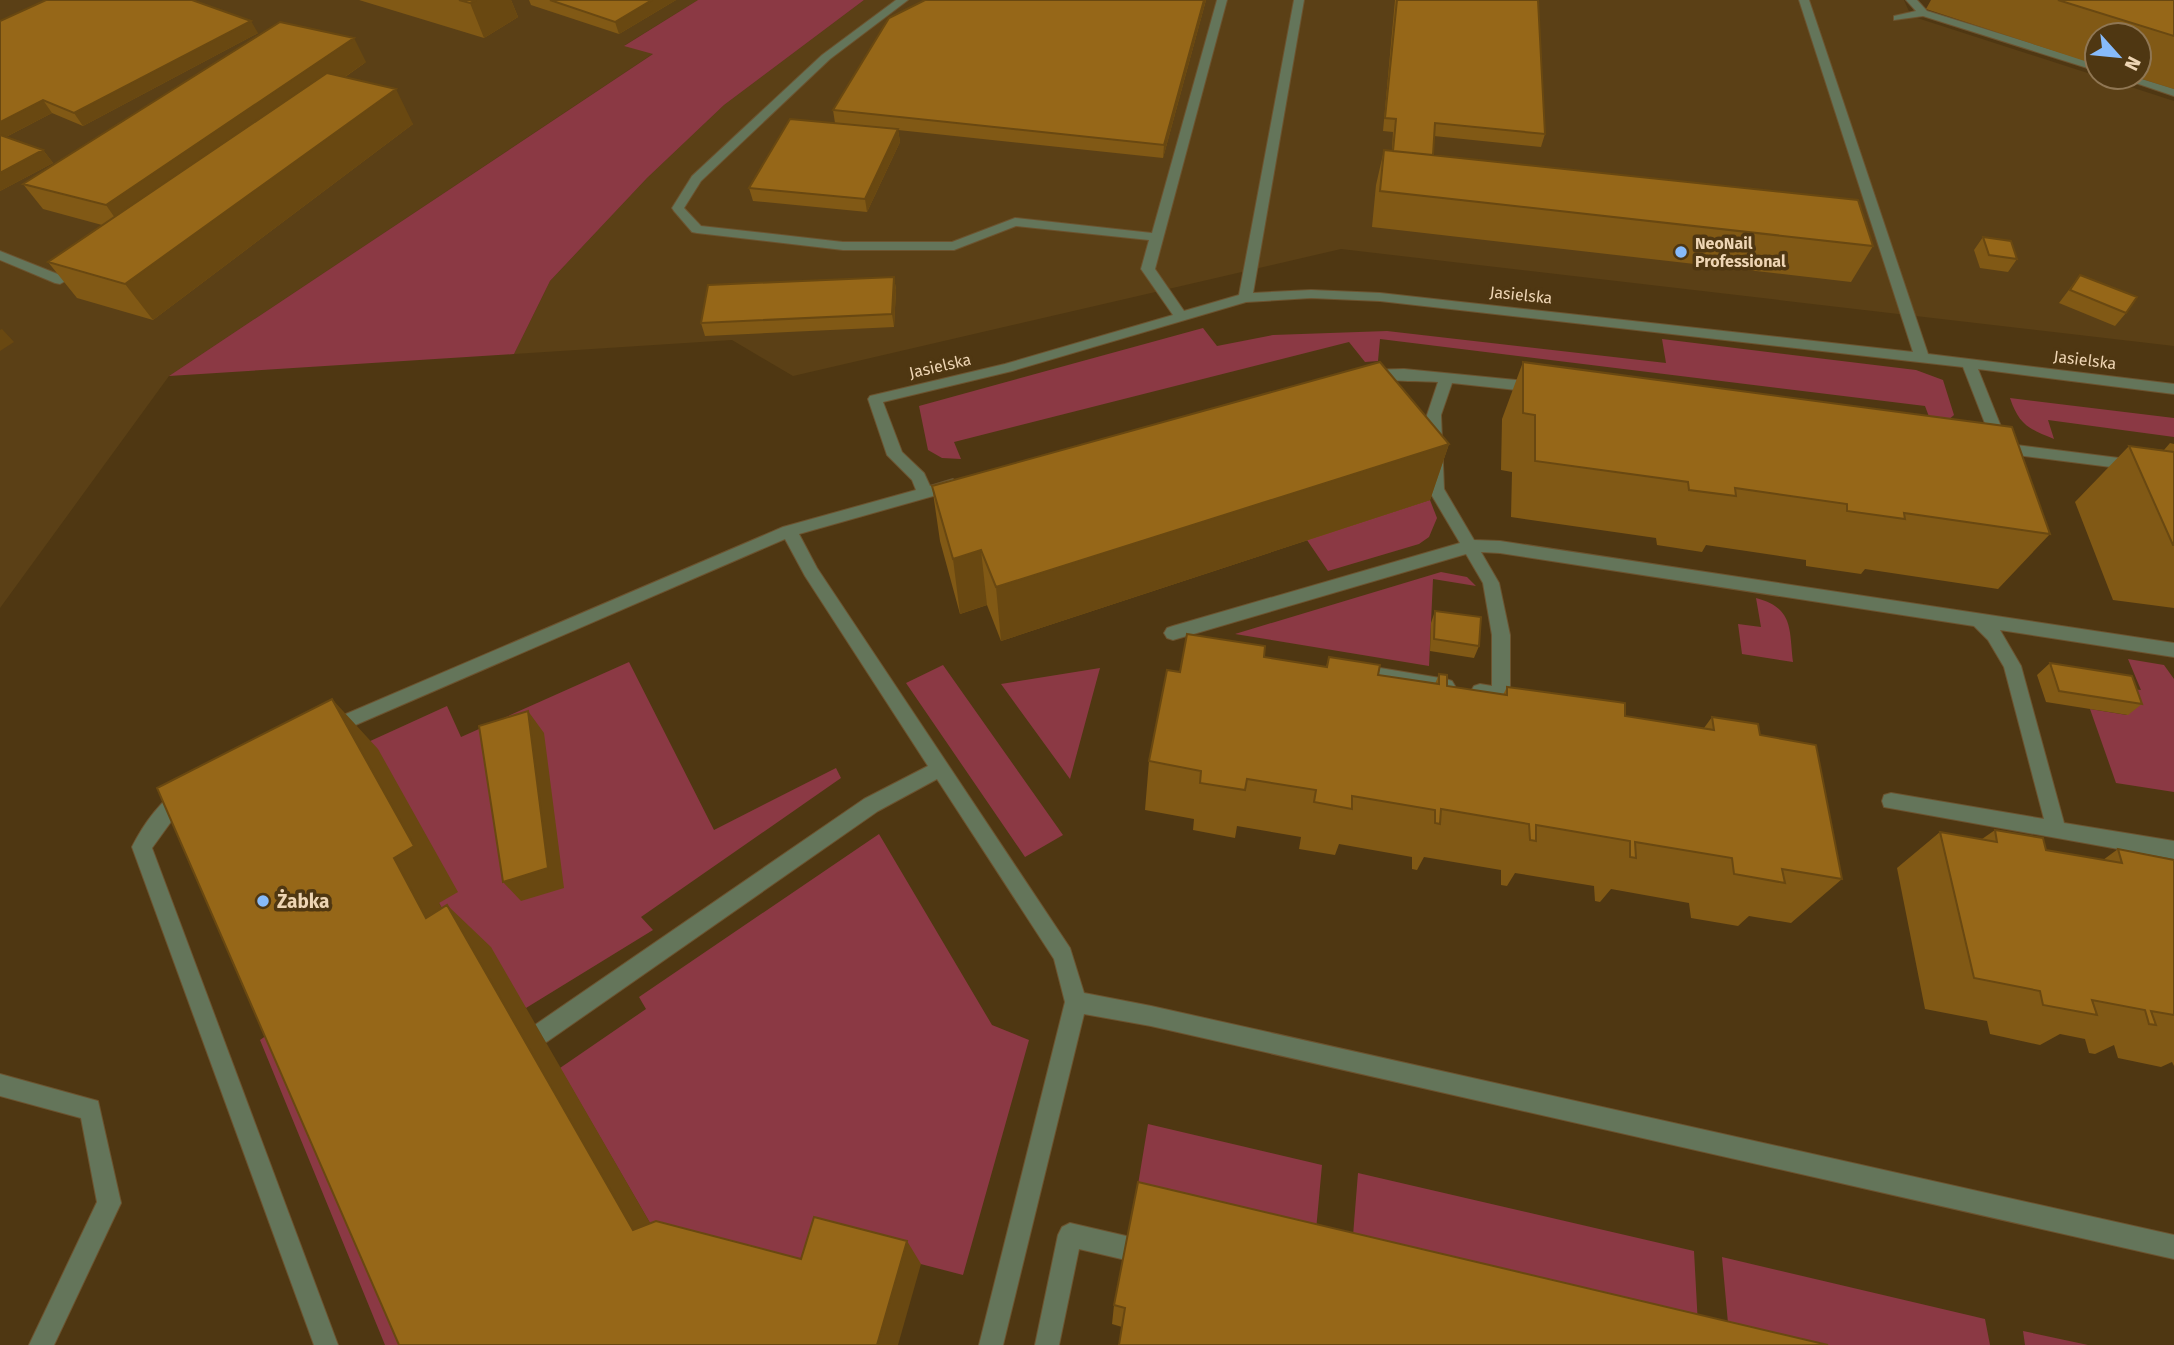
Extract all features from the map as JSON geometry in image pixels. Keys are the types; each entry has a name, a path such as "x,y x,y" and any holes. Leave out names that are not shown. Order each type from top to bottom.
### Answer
{"street":[{"path":"903,0 826,57 696,180 678,208 697,229 843,246 954,246 1015,222 1155,237"},
{"path":"1181,317 1148,269 1222,0"},
{"path":"1245,298 1299,0"},
{"path":"1804,0 1922,358"},
{"path":"1912,0 1923,13"},
{"path":"1898,18 1923,13 2083,64"},
{"path":"2153,86 2174,93"},
{"path":"0,255 60,279"},
{"name":"Jasielska","path":"925,493 919,477 895,455 875,399 1007,368 1245,298 1311,293 1380,298 1969,363 2174,389"},
{"path":"1969,363 2003,449"},
{"path":"1351,378 1382,374 1554,389"},
{"path":"1345,669 1501,695 1501,635 1491,583 1436,489 1434,415 1446,380"},
{"path":"1976,445 2174,470"},
{"path":"318,734 789,531 966,482"},
{"path":"789,531 811,572 1063,955 1076,1002 991,1345"},
{"path":"1173,633 1471,547 1500,547 2174,650"},
{"path":"1979,620 1994,635 2012,666 2056,830"},
{"path":"540,1034 871,805 939,769"},
{"path":"205,783 192,789 166,813 142,847 326,1345"},
{"path":"1891,801 2174,850"},
{"path":"1076,1002 1165,1019 2174,1247"},
{"path":"0,1085 90,1109 108,1203 41,1345"},
{"path":"1047,1345 1070,1235 1126,1248"}],"shaded area":[{"path":"0,0 698,0 625,45 654,53 169,376 0,608"},
{"path":"698,0 864,0 724,105 647,178 550,281 514,354 169,376 653,54 624,46"},
{"path":"864,0 1904,0 1911,16 2083,72 2083,91 2143,91 2174,101 2174,346 1341,249 793,376 732,340 514,354 550,281 647,178 724,105"},
{"path":"1203,328 1217,346 1273,335 1387,331 1666,363 1662,339 1916,370 1943,380 1954,415 1947,421 1931,422 1925,406 1380,339 1378,361 1365,362 1349,342 954,442 961,459 942,458 928,450 919,406"},
{"path":"2010,398 2174,418 2174,437 2048,420 2054,439 2026,425 2017,414"},
{"path":"1430,500 1437,518 1429,537 1419,544 1328,571 1307,540"},
{"path":"1441,572 1467,577 1476,586 1433,579 1429,666 1235,634"},
{"path":"1756,598 1768,602 1783,614 1790,630 1793,662 1742,654 1738,624 1761,627"},
{"path":"2128,659 2164,665 2174,679 2174,792 2116,783 2090,709 2127,715 2117,687 2141,690"},
{"path":"629,662 714,830 836,768 841,778 641,917 653,930 526,1008 471,960 439,903 219,810 447,706 461,737"},
{"path":"943,665 1063,835 1025,857 906,683"},
{"path":"1100,668 1070,779 1001,684"},
{"path":"879,834 992,1025 1029,1040 963,1275 836,1242 824,1281 668,1254 560,1068 646,1009 639,997"},
{"path":"297,1014 448,1345 385,1345 260,1040"},
{"path":"1148,1124 1322,1165 1314,1252 1134,1209"},
{"path":"1358,1173 1694,1251 1699,1344 1351,1261"},
{"path":"1722,1257 1985,1319 1990,1345 1730,1345"},
{"path":"2023,1331 2088,1345 2025,1345"}],"building":[{"path":"46,0 192,0 251,21 74,113 43,100 0,122 0,21"},
{"path":"550,0 652,0 615,22"},
{"path":"925,0 1204,0 1164,145 833,110 889,18"},
{"path":"1397,0 1538,0 1545,134 1435,123 1433,155 1393,151 1396,119 1385,118"},
{"path":"2058,0 2174,0 2174,36 2153,29 2153,21 2126,21"},
{"path":"280,22 354,38 106,205 23,184"},
{"path":"327,73 396,89 125,284 48,262"},
{"path":"790,119 898,129 865,199 749,188"},
{"path":"0,135 43,150 0,173"},
{"path":"1384,150 1858,200 1873,246 1380,191"},
{"path":"1983,237 2011,241 2017,259 1989,255"},
{"path":"2080,275 2137,297 2126,313 2070,290"},
{"path":"894,277 892,314 701,323 708,285"},
{"path":"1380,362 1449,444 996,587 981,550 953,559 932,486"},
{"path":"1523,362 2012,427 2050,534 1904,513 1905,519 1847,511 1847,504 1735,488 1736,496 1689,490 1688,482 1535,461 1535,415 1523,413"},
{"path":"2129,446 2174,452 2174,545 2173,545"},
{"path":"1435,611 1481,617 1479,646 1434,639"},
{"path":"1187,634 1265,646 1264,657 1327,667 1329,657 1380,665 1378,675 1439,684 1439,674 1447,675 1447,686 1507,695 1507,687 1625,703 1625,716 1714,730 1712,717 1758,724 1760,735 1816,745 1842,879 1782,869 1785,883 1734,874 1732,858 1635,842 1636,858 1630,857 1630,841 1536,825 1536,841 1530,840 1529,824 1441,809 1440,824 1435,823 1435,810 1352,796 1352,809 1314,802 1316,790 1247,779 1245,790 1200,783 1201,771 1149,761 1167,670 1180,672"},
{"path":"2050,663 2132,676 2142,704 2059,691"},
{"path":"332,699 414,846 394,858 426,918 447,905 633,1230 656,1221 801,1259 814,1217 907,1241 877,1345 399,1345 157,788"},
{"path":"528,711 548,868 503,882 479,726"},
{"path":"1995,830 2043,838 2046,850 2122,863 2118,849 2174,860 2174,1015 2151,1011 2156,1025 2149,1024 2145,1010 2092,1000 2097,1015 2043,1005 2040,991 1974,978 1940,832 1997,842"},
{"path":"1138,1182 1828,1345 1119,1345 1125,1308 1114,1305"}],"place":[{"name":"NeoNail Professional","path":"1681,252"},
{"name":"Żabka","path":"263,901"}]}
